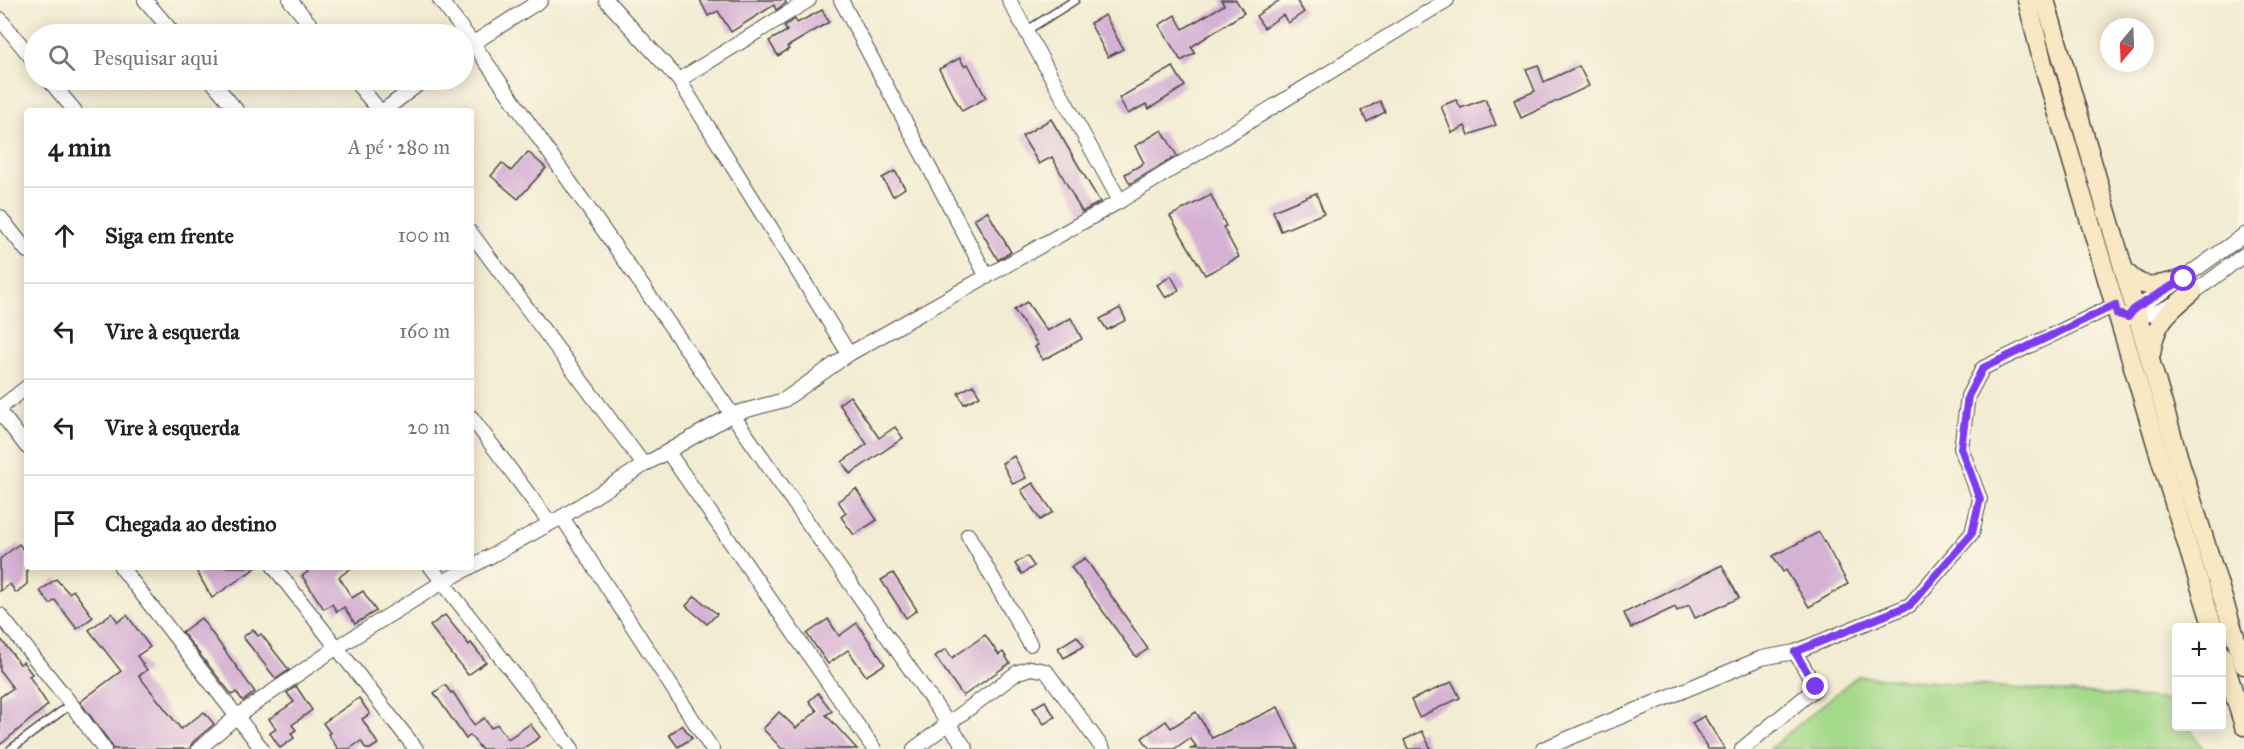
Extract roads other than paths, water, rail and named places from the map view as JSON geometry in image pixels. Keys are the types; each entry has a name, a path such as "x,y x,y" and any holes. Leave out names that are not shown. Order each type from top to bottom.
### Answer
{"street":[{"path":"145,0 165,24"},
{"path":"290,0 310,24"},
{"path":"440,0 455,24"},
{"path":"474,41 541,0"},
{"path":"606,0 679,80 849,354"},
{"path":"679,80 810,0"},
{"path":"841,0 987,278"},
{"path":"1009,0 1120,201"},
{"path":"474,565 556,520 644,465 733,414 784,400 849,354 1120,201 1447,0"},
{"path":"2027,0 2043,64 2126,315 2212,623"},
{"path":"2045,0 2124,270 2126,315 2150,359 2244,666"},
{"path":"0,19 24,49"},
{"path":"474,53 733,414 966,749"},
{"path":"57,90 72,108"},
{"path":"219,90 234,108"},
{"path":"363,90 379,108"},
{"path":"386,108 410,90"},
{"path":"0,217 24,247"},
{"path":"1543,749 1762,658 1795,652 1910,605 1972,533 1980,499 1961,448 1968,396 1983,368 2126,315 2156,313 2244,235"},
{"path":"474,237 644,465"},
{"path":"2150,359 2154,334 2159,322 2188,285 2244,255"},
{"path":"2124,270 2133,281 2145,285 2188,285"},
{"path":"24,390 0,410 24,443"},
{"path":"474,421 556,520 712,749"},
{"path":"668,452 874,749"},
{"path":"968,535 1030,644"},
{"path":"123,570 262,749"},
{"path":"276,570 416,749"},
{"path":"433,570 572,749"},
{"path":"199,749 237,716 336,648 465,570"},
{"path":"0,615 104,749"},
{"path":"1742,749 1816,687 1795,652"},
{"path":"914,749 1018,672 1031,668 1046,671 1102,749"},
{"path":"2226,668 2244,726"}],"lane":[{"path":"1026,31 1075,0"},
{"path":"10,749 71,704"}]}
